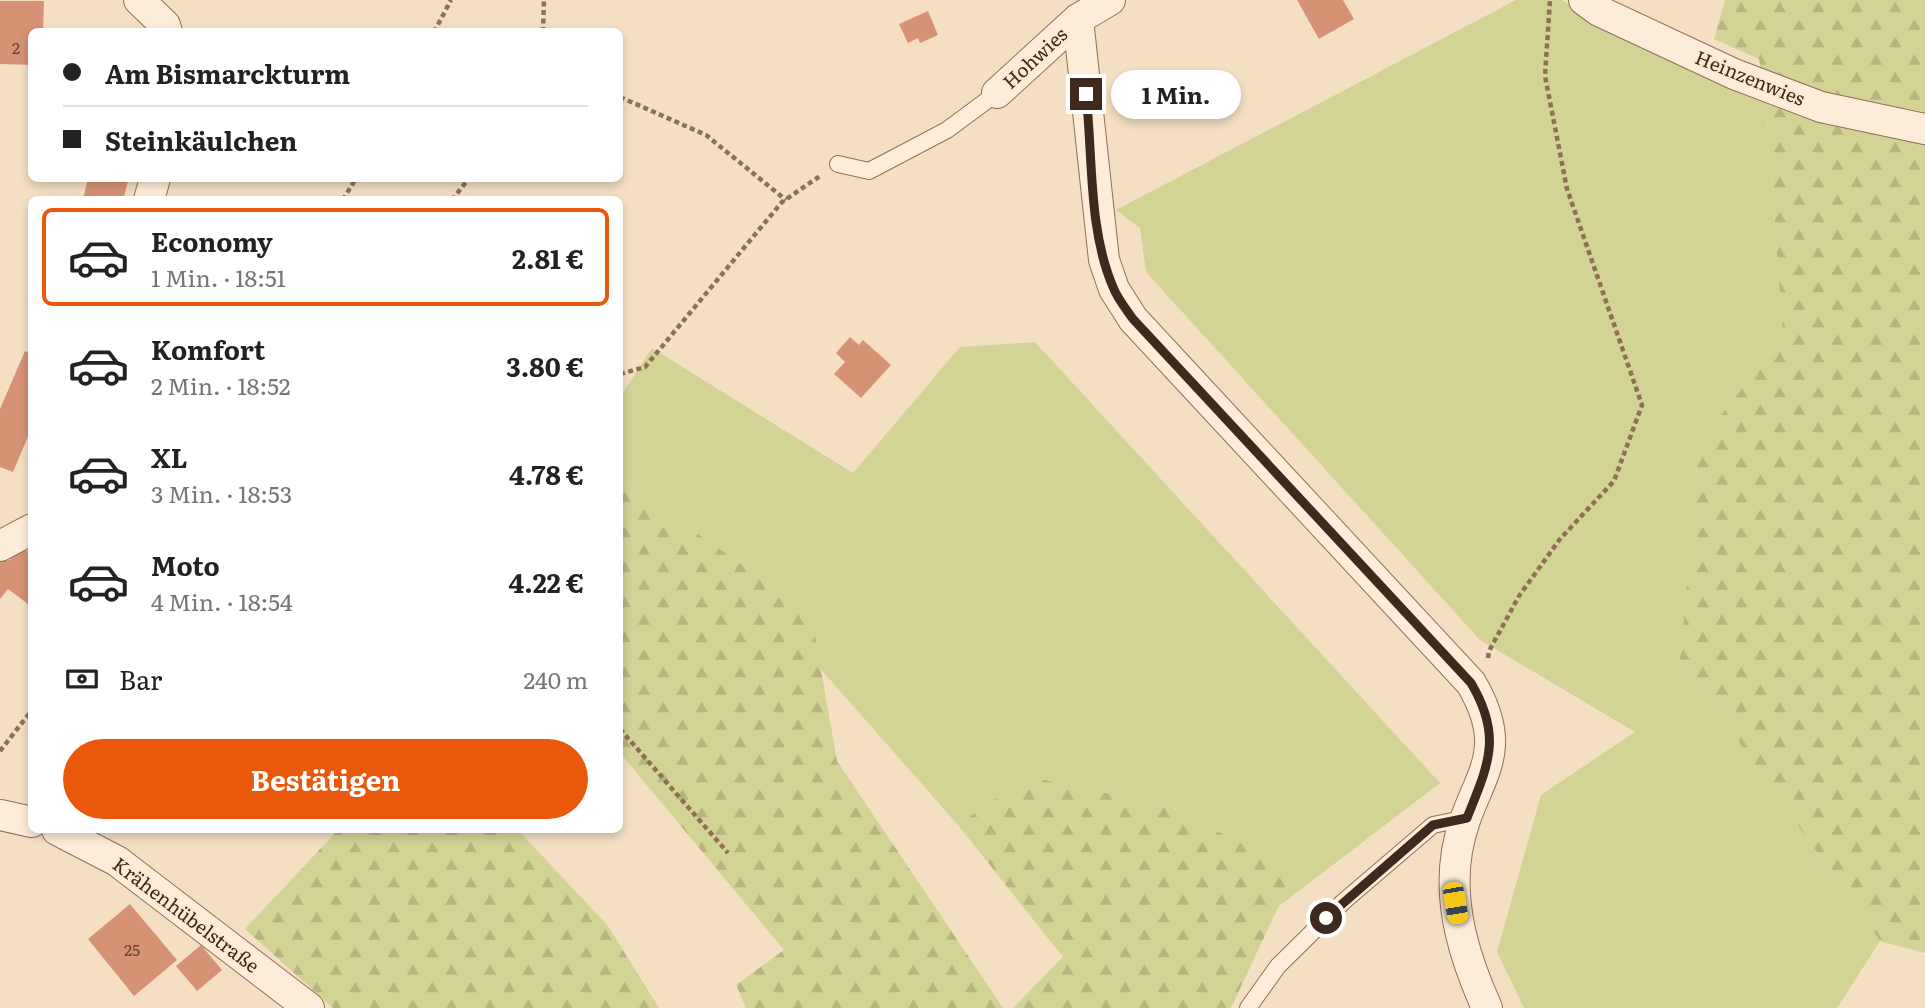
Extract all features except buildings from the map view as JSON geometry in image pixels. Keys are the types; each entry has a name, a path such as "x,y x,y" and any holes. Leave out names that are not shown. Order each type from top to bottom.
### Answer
{"street":[{"path":"139,0 166,28"},
{"name":"Hohwies","path":"997,93 1078,19 1110,0"},
{"name":"Heinzenwies","path":"1584,0 1599,11 1734,74 1821,107 1925,129"},
{"path":"1078,19 1097,217 1104,260 1114,289 1133,319 1471,683 1485,706 1491,730 1491,756 1457,848 1455,903 1461,940 1487,1008"},
{"path":"0,546 28,531"},
{"path":"0,815 28,821"},
{"name":"Krähenhübelstraße","path":"63,833 117,861 309,1008"}],"lane":[{"path":"838,164 869,171 947,130 997,93"},
{"path":"1248,1008 1278,966 1343,902 1433,825 1467,818"}],"path":[{"path":"436,28 451,0"},
{"path":"543,28 544,0"},
{"path":"1485,706 1489,651 1519,596 1560,539 1614,481 1642,405 1567,189 1545,76 1550,0"},
{"path":"623,98 706,135 786,200"},
{"path":"623,373 645,367 786,200 838,164"},
{"path":"455,196 466,182"},
{"path":"0,751 28,715"},
{"path":"623,732 728,853"}],"green space":[{"path":"1516,0 1562,0 1587,17 1766,103 1783,337 1700,441 1680,659 1880,941 1837,1008 1524,1008 1497,952 1541,795 1635,732 1480,640 1146,272 1140,228 1116,210"},
{"path":"1725,0 1925,0 1925,953 1880,941 1680,659 1700,441 1783,337 1766,103 1759,59 1714,39"},
{"path":"1035,342 1440,783 1279,906 1295,871 1171,807 1027,776 958,825 818,666 811,613 623,481 623,392 652,348 853,473 960,347"},
{"path":"623,481 811,613 837,761 1003,1008 746,1008 736,985 784,950 623,757"},
{"path":"1027,776 1171,807 1295,871 1231,1008 1013,1008 1063,957 958,825"},
{"path":"335,833 521,833 608,926 659,1008 333,1008 245,929"}],"route":[{"path":"1086,94 1097,217 1104,260 1114,289 1133,319 1471,683 1485,706 1491,730 1491,756 1467,818 1433,825 1326,918"}]}
